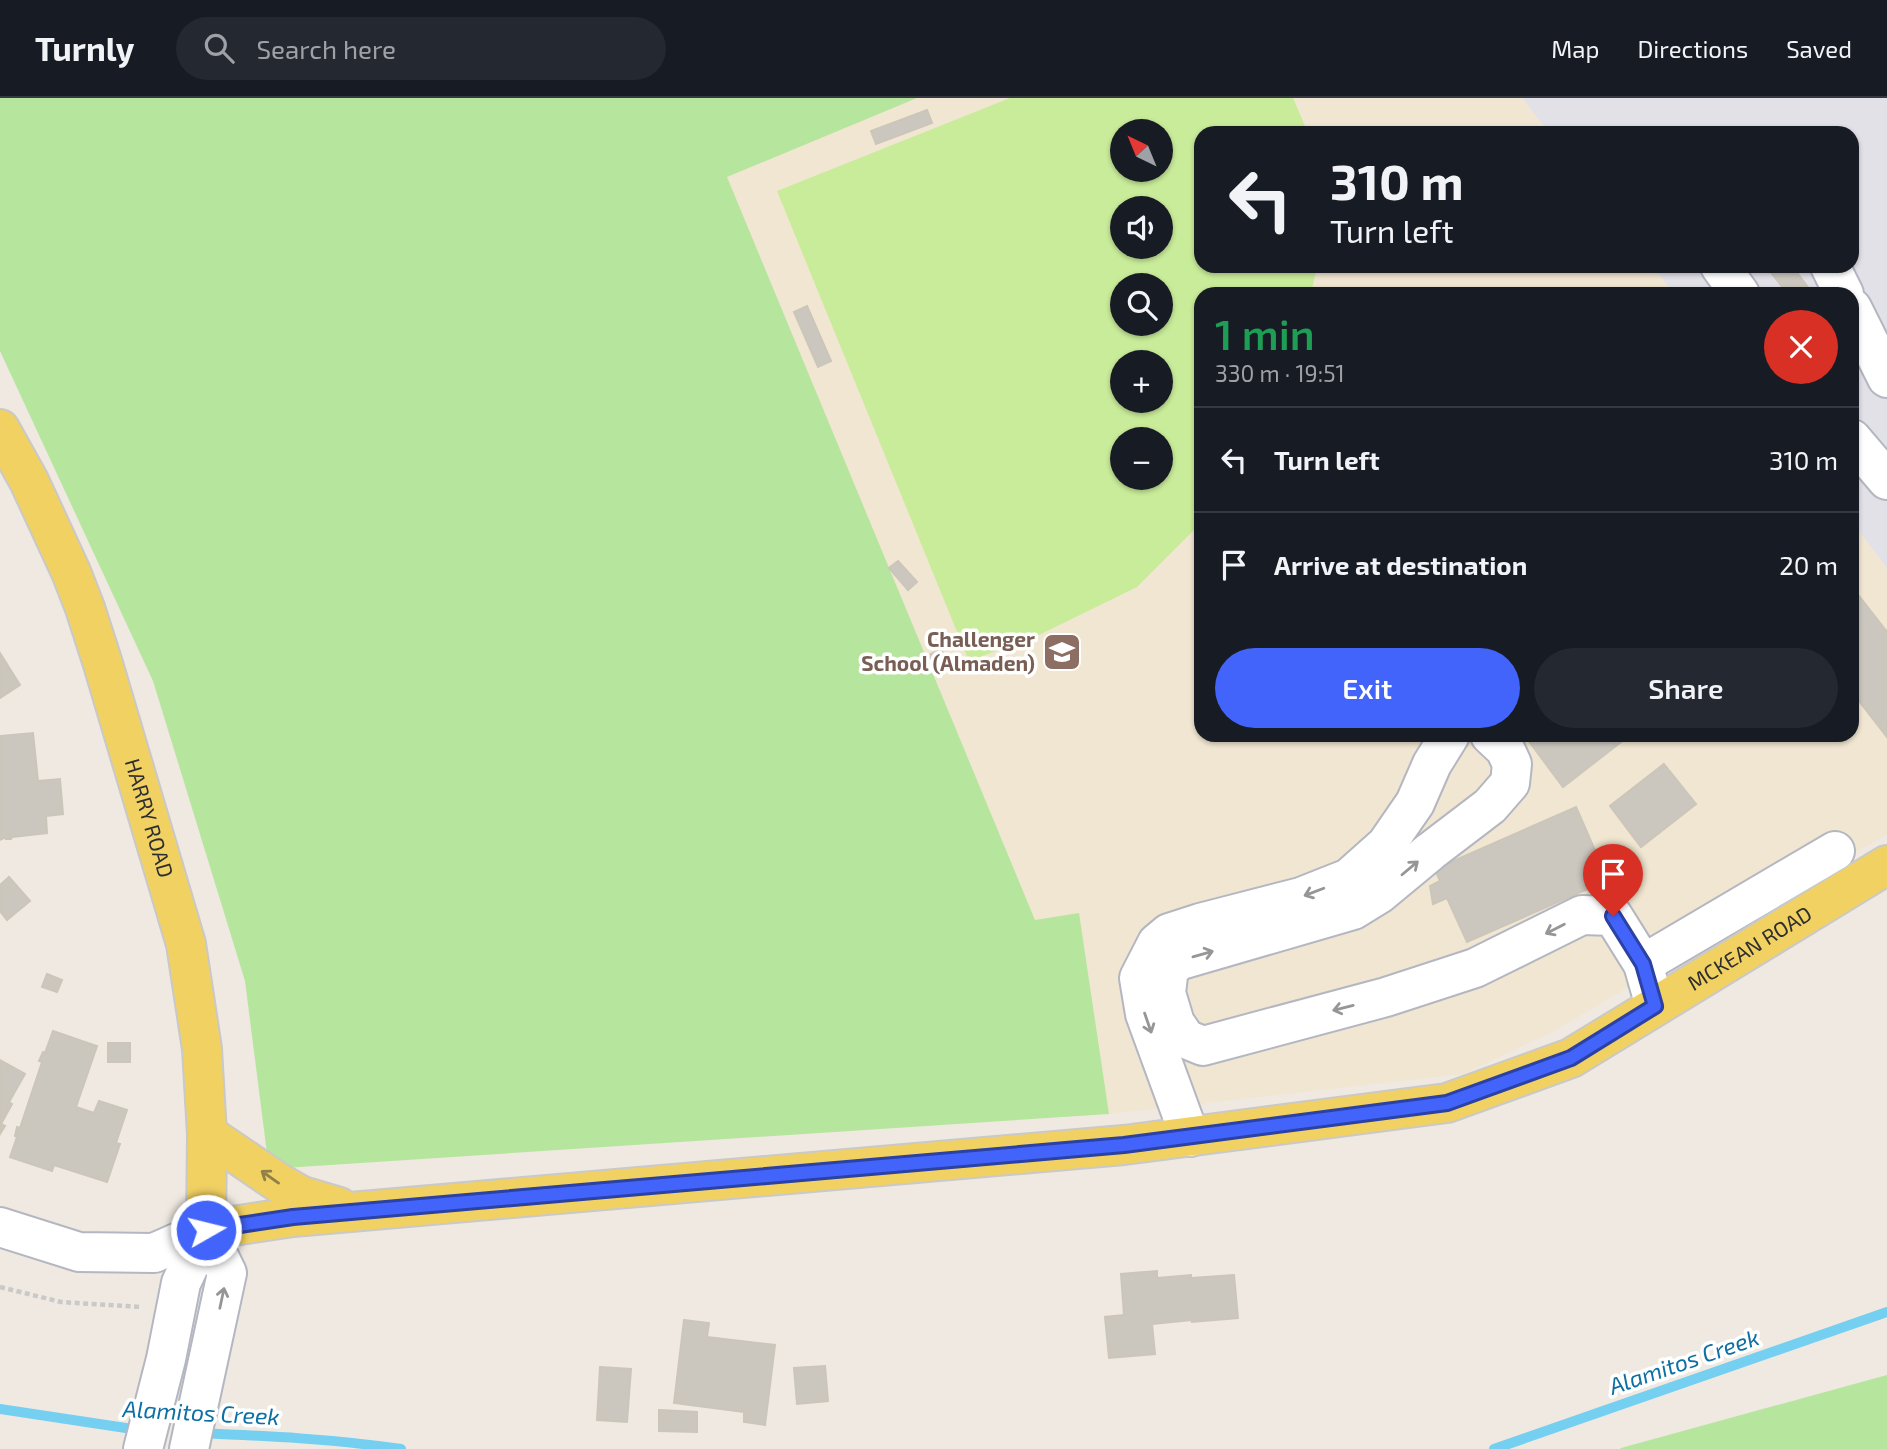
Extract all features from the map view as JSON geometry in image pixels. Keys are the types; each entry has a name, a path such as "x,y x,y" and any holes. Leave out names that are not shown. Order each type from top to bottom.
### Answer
{"main road":[{"name":"HARRY ROAD","path":"0,429 14,479 71,572 89,619 186,944 202,1049 207,1134 206,1230"},
{"name":"MCKEAN ROAD","path":"206,1230 293,1217 1124,1145 1447,1103 1571,1058 1887,865"},
{"path":"207,1134 302,1196 355,1212"}],"street":[{"path":"1859,322 1887,378"},
{"path":"1859,447 1887,480"},
{"path":"1189,1137 1145,1014 1139,978 1157,943 1169,933 1301,897 1349,878 1386,845 1415,803 1432,764 1446,742"},
{"path":"1498,742 1505,748 1512,764 1510,782 1490,806 1431,850 1379,894 1353,910 1181,960 1169,967 1166,993 1175,1023 1186,1039 1203,1046 1386,997 1475,968 1582,915 1613,916 1643,964 1655,1006"},
{"path":"1643,964 1835,851"},
{"path":"0,1227 79,1252 153,1253 206,1230"},
{"path":"143,1449 166,1359 181,1283 206,1230"},
{"path":"189,1449 228,1273 206,1230"}],"path":[{"path":"0,1287 61,1302 151,1308"}],"shaded area":[{"name":"Challenger School (Almaden)","path":"917,98 1522,98 1544,126 1194,126 1194,273 1658,273 1668,287 1194,287 1194,742 1859,742 1859,531 1887,568 1887,834 1556,1030 1463,1074 1109,1114 1079,914 1035,920 726,176"},
{"path":"1522,98 1887,98 1887,568 1859,531 1859,287 1668,287 1658,273 1859,273 1859,126 1544,126"}],"green space":[{"path":"0,98 917,98 727,177 1035,920 1079,913 1109,1114 269,1169 245,981 153,681 0,351"},
{"path":"1010,98 1293,98 1305,126 1194,126 1194,273 1316,273 1312,287 1194,287 1194,530 1137,587 1039,635 969,661 777,191"},
{"path":"1887,1375 1887,1449 1620,1449 1621,1448"}],"building":[{"path":"927,110 932,123 876,144 871,131"},
{"path":"1772,273 1797,273 1808,287 1782,287"},
{"path":"807,306 831,361 818,367 794,312"},
{"path":"898,561 917,582 908,590 889,568"},
{"path":"1859,596 1887,632 1887,737 1859,701"},
{"path":"941,649 949,668 938,674 929,655"},
{"path":"0,653 20,685 0,698"},
{"path":"33,733 38,781 60,779 63,814 46,816 47,833 0,840 0,736"},
{"path":"1529,742 1621,742 1563,787"},
{"path":"1664,764 1696,804 1641,847 1610,806"},
{"path":"1576,807 1608,880 1467,942 1447,898 1433,904 1430,886 1440,881 1435,869"},
{"path":"9,877 30,901 7,920 0,911 0,885"},
{"path":"47,974 62,980 57,992 42,987"},
{"path":"53,1031 97,1046 76,1107 94,1113 99,1101 127,1110 116,1143 120,1144 107,1182 54,1165 52,1171 10,1157 17,1137 17,1127 20,1128 42,1062 39,1061"},
{"path":"108,1043 130,1043 130,1062 108,1062"},
{"path":"0,1060 25,1074 9,1102 12,1104 1,1124 5,1126 0,1134"},
{"path":"1157,1271 1157,1278 1234,1275 1238,1318 1152,1324 1155,1354 1109,1358 1105,1317 1124,1315 1121,1274"},
{"path":"684,1320 709,1323 707,1337 775,1345 765,1425 744,1422 744,1412 674,1403"},
{"path":"825,1366 828,1401 797,1404 794,1368"},
{"path":"600,1367 631,1369 627,1422 597,1420"},
{"path":"659,1410 697,1412 697,1432 659,1431"}],"waterway":[{"name":"Alamitos Creek","path":"1494,1449 1887,1312"},
{"name":"Alamitos Creek","path":"0,1409 139,1430"},
{"name":"Alamitos Creek","path":"199,1433 326,1440 401,1449"}],"place":[{"name":"Challenger School (Almaden)","path":"1062,652"}],"route":[{"path":"206,1230 293,1217 1124,1145 1447,1103 1571,1058 1655,1006 1643,964 1613,916"}]}
